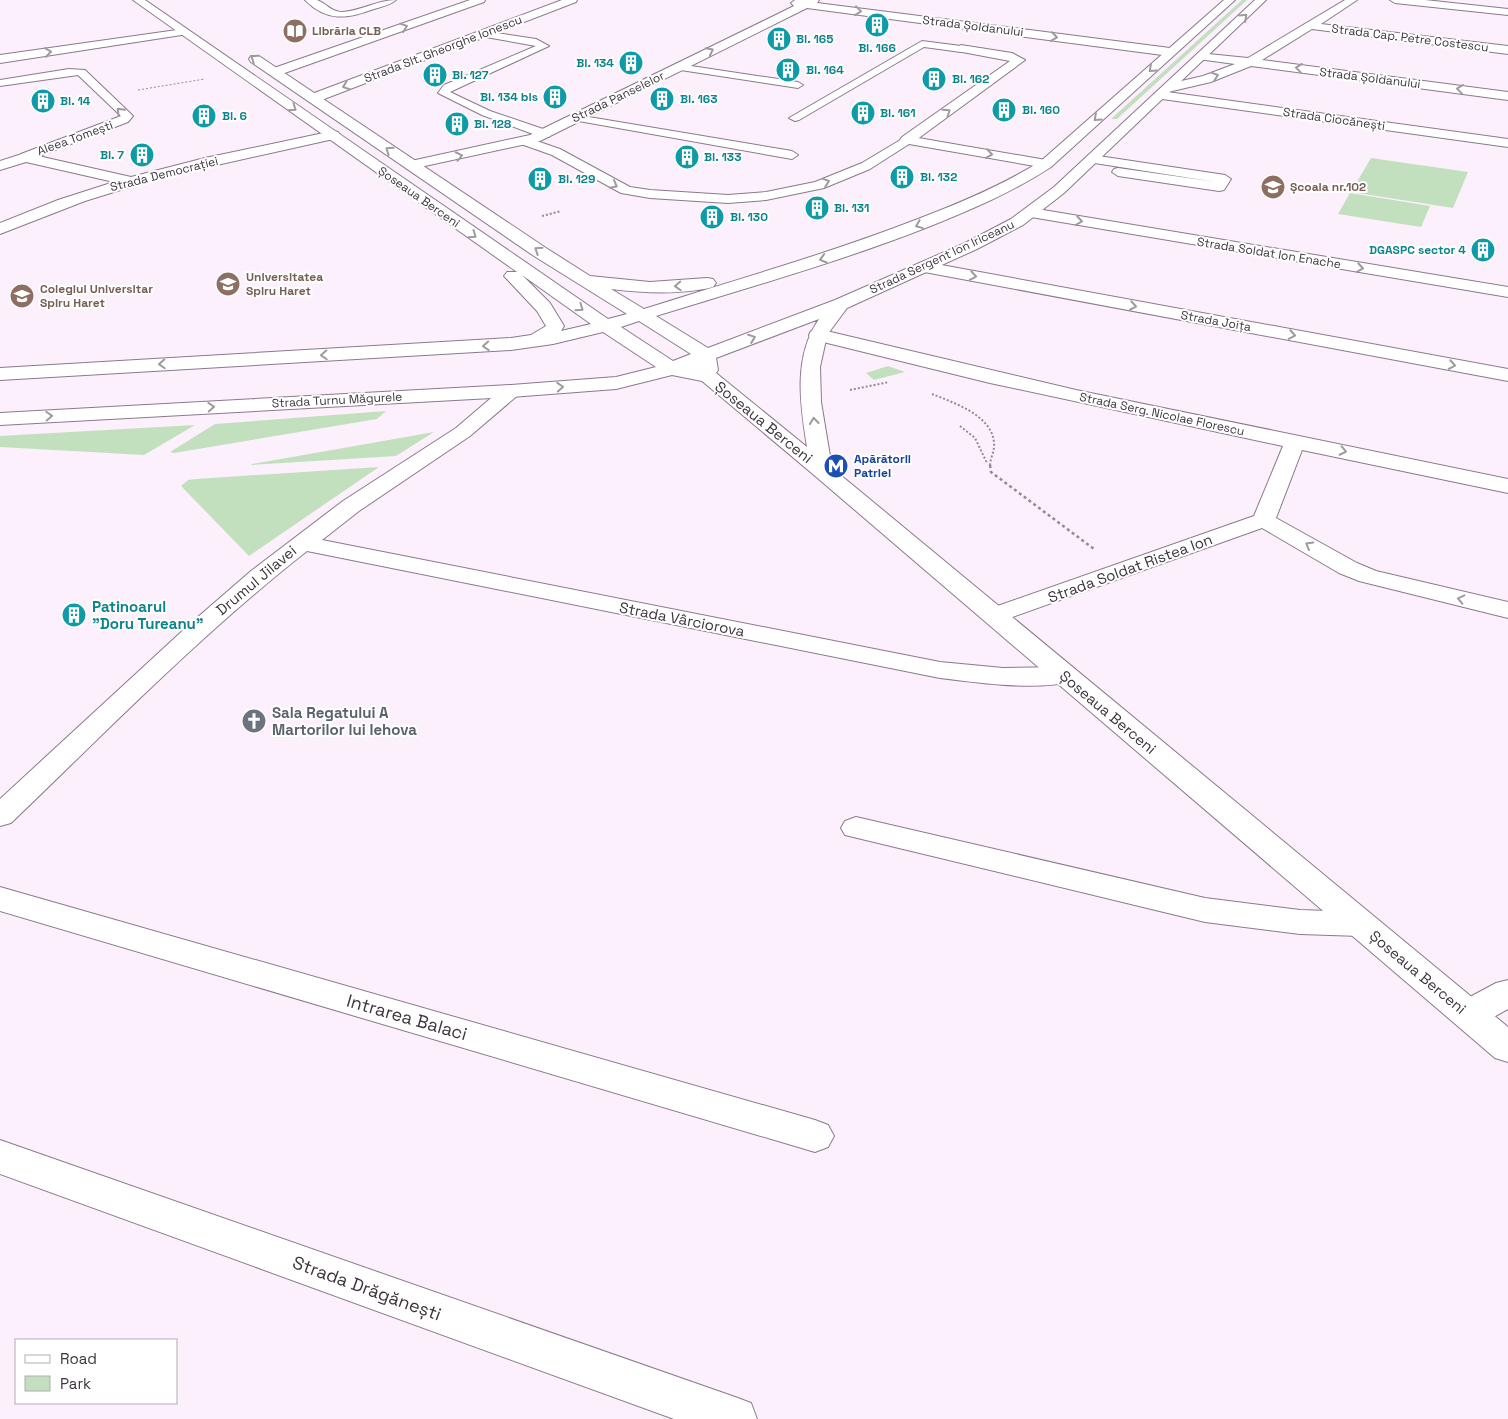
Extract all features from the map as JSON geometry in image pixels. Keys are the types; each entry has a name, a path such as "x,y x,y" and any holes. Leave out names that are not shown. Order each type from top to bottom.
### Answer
{"street":[{"name":"Șoseaua Berceni","path":"138,0 606,326 672,369 708,376 1508,1048"},
{"path":"275,72 480,0"},
{"name":"Strada Slt. Gheorghe Ionescu","path":"314,98 572,0"},
{"path":"0,374 430,350 535,341 606,326 647,323 778,272 867,244 916,226 1026,177 1046,164 1230,0"},
{"name":"Strada Sergent Ion Iriceanu","path":"672,369 698,350 841,304 996,233 1031,213 1092,159 1261,0"},
{"path":"1164,92 1207,79 1251,62 1352,0"},
{"path":"1395,0 1508,12"},
{"name":"Strada Șoldanului","path":"782,1 810,2 1000,30 1170,52"},
{"name":"Strada Panselelor","path":"383,171 525,141 545,134 810,2"},
{"name":"Strada Cap. Petre Costescu","path":"1312,26 1508,50"},
{"path":"961,50 993,31 1000,30"},
{"path":"0,59 184,32"},
{"path":"907,140 1019,60 1012,57 961,50"},
{"name":"Șoseaua Berceni","path":"245,52 647,323"},
{"name":"Strada Șoldanului","path":"1202,56 1508,96"},
{"name":"Strada Ciocănești","path":"1164,92 1508,143"},
{"name":"Strada Democrației","path":"0,229 68,202 130,182 333,135"},
{"path":"0,166 25,157 130,182"},
{"name":"Strada Soldat Ion Enache","path":"1031,213 1508,292"},
{"path":"496,250 500,263 553,318 555,326 553,330 535,341"},
{"name":"Strada Joița","path":"925,267 1508,375"},
{"path":"579,277 622,285 657,287 699,284 778,272"},
{"path":"822,470 815,429 811,380 813,352 818,334 825,322 841,304"},
{"path":"647,323 698,350"},
{"path":"647,323 657,342 672,357 672,369"},
{"name":"Strada Serg. Nicolae Florescu","path":"818,334 998,379 1508,486"},
{"name":"Șoseaua Berceni","path":"698,350 708,376"},
{"name":"Strada Turnu Măgurele","path":"0,419 511,391 627,382 672,369"},
{"name":"Drumul Jilavei","path":"0,816 11,793 200,628 301,543 382,484 463,432 511,391"},
{"path":"1295,442 1264,520 1348,568 1368,576 1508,610"},
{"name":"Strada Soldat Ristea Ion","path":"995,616 1264,520"},
{"name":"Strada Vârciorova","path":"301,543 940,670 982,676 1021,678 1066,675"},
{"path":"856,828 1206,910 1300,922 1360,924"},
{"name":"Intrarea Balaci","path":"0,899 815,1136"},
{"path":"1469,1014 1508,993"},
{"name":"Strada Drăgănești","path":"0,1157 735,1419"}],"lane":[{"path":"310,0 333,14 347,14 391,0"},
{"path":"483,34 536,42 544,46 448,86 444,93 486,113 545,134"},
{"path":"794,118 922,44 961,50"},
{"path":"678,67 798,85"},
{"name":"Aleea Tomești","path":"0,83 81,72 126,116 124,120 25,157"},
{"path":"577,118 792,154"},
{"path":"525,141 556,152 626,190 659,195 740,199 778,194 827,182 866,166 907,140 1046,164"},
{"path":"1092,159 1225,179 1219,187 1118,172"}],"path":[{"path":"105,95 242,73"},
{"path":"542,216 562,211"},
{"path":"850,390 897,380"},
{"path":"932,394 960,406 982,420 992,431 994,441 988,463"},
{"path":"960,426 975,438 991,472 998,479 1123,570"}],"green space":[{"path":"1242,0 1247,0 1117,119 1111,119"},
{"path":"1371,158 1468,172 1453,208 1351,192"},
{"path":"1350,193 1430,206 1421,227 1338,214"},
{"path":"888,366 905,372 874,380 866,373"},
{"path":"386,411 377,419 174,453 170,452 215,424"},
{"path":"195,425 144,455 0,447 0,436"},
{"path":"434,432 396,456 251,465 252,464"},
{"path":"379,467 249,556 181,486 188,480 196,479"}],"place":[{"name":"Bl. 166","path":"877,25"},
{"name":"Librăria CLB","path":"295,31"},
{"name":"Bl. 165","path":"779,39"},
{"name":"Bl. 134","path":"631,63"},
{"name":"Bl. 164","path":"788,70"},
{"name":"Bl. 127","path":"435,75"},
{"name":"Bl. 162","path":"934,79"},
{"name":"Bl. 134 bis","path":"555,97"},
{"name":"Bl. 163","path":"662,99"},
{"name":"Bl. 14","path":"43,101"},
{"name":"Bl. 160","path":"1004,110"},
{"name":"Bl. 161","path":"863,113"},
{"name":"Bl. 6","path":"204,116"},
{"name":"Bl. 128","path":"457,124"},
{"name":"Bl. 7","path":"142,155"},
{"name":"Bl. 133","path":"687,157"},
{"name":"Bl. 132","path":"902,177"},
{"name":"Bl. 129","path":"540,179"},
{"name":"Școala nr.102","path":"1273,187"},
{"name":"Bl. 131","path":"817,208"},
{"name":"Bl. 130","path":"712,217"},
{"name":"DGASPC sector 4","path":"1483,250"},
{"name":"Universitatea Spiru Haret","path":"228,284"},
{"name":"Colegiul Universitar Spiru Haret","path":"22,296"},
{"name":"Apărătorii Patriei","path":"836,466"},
{"name":"Patinoarul \"Doru Tureanu\"","path":"74,615"},
{"name":"Sala Regatului A Martorilor lui Iehova","path":"254,721"}]}
